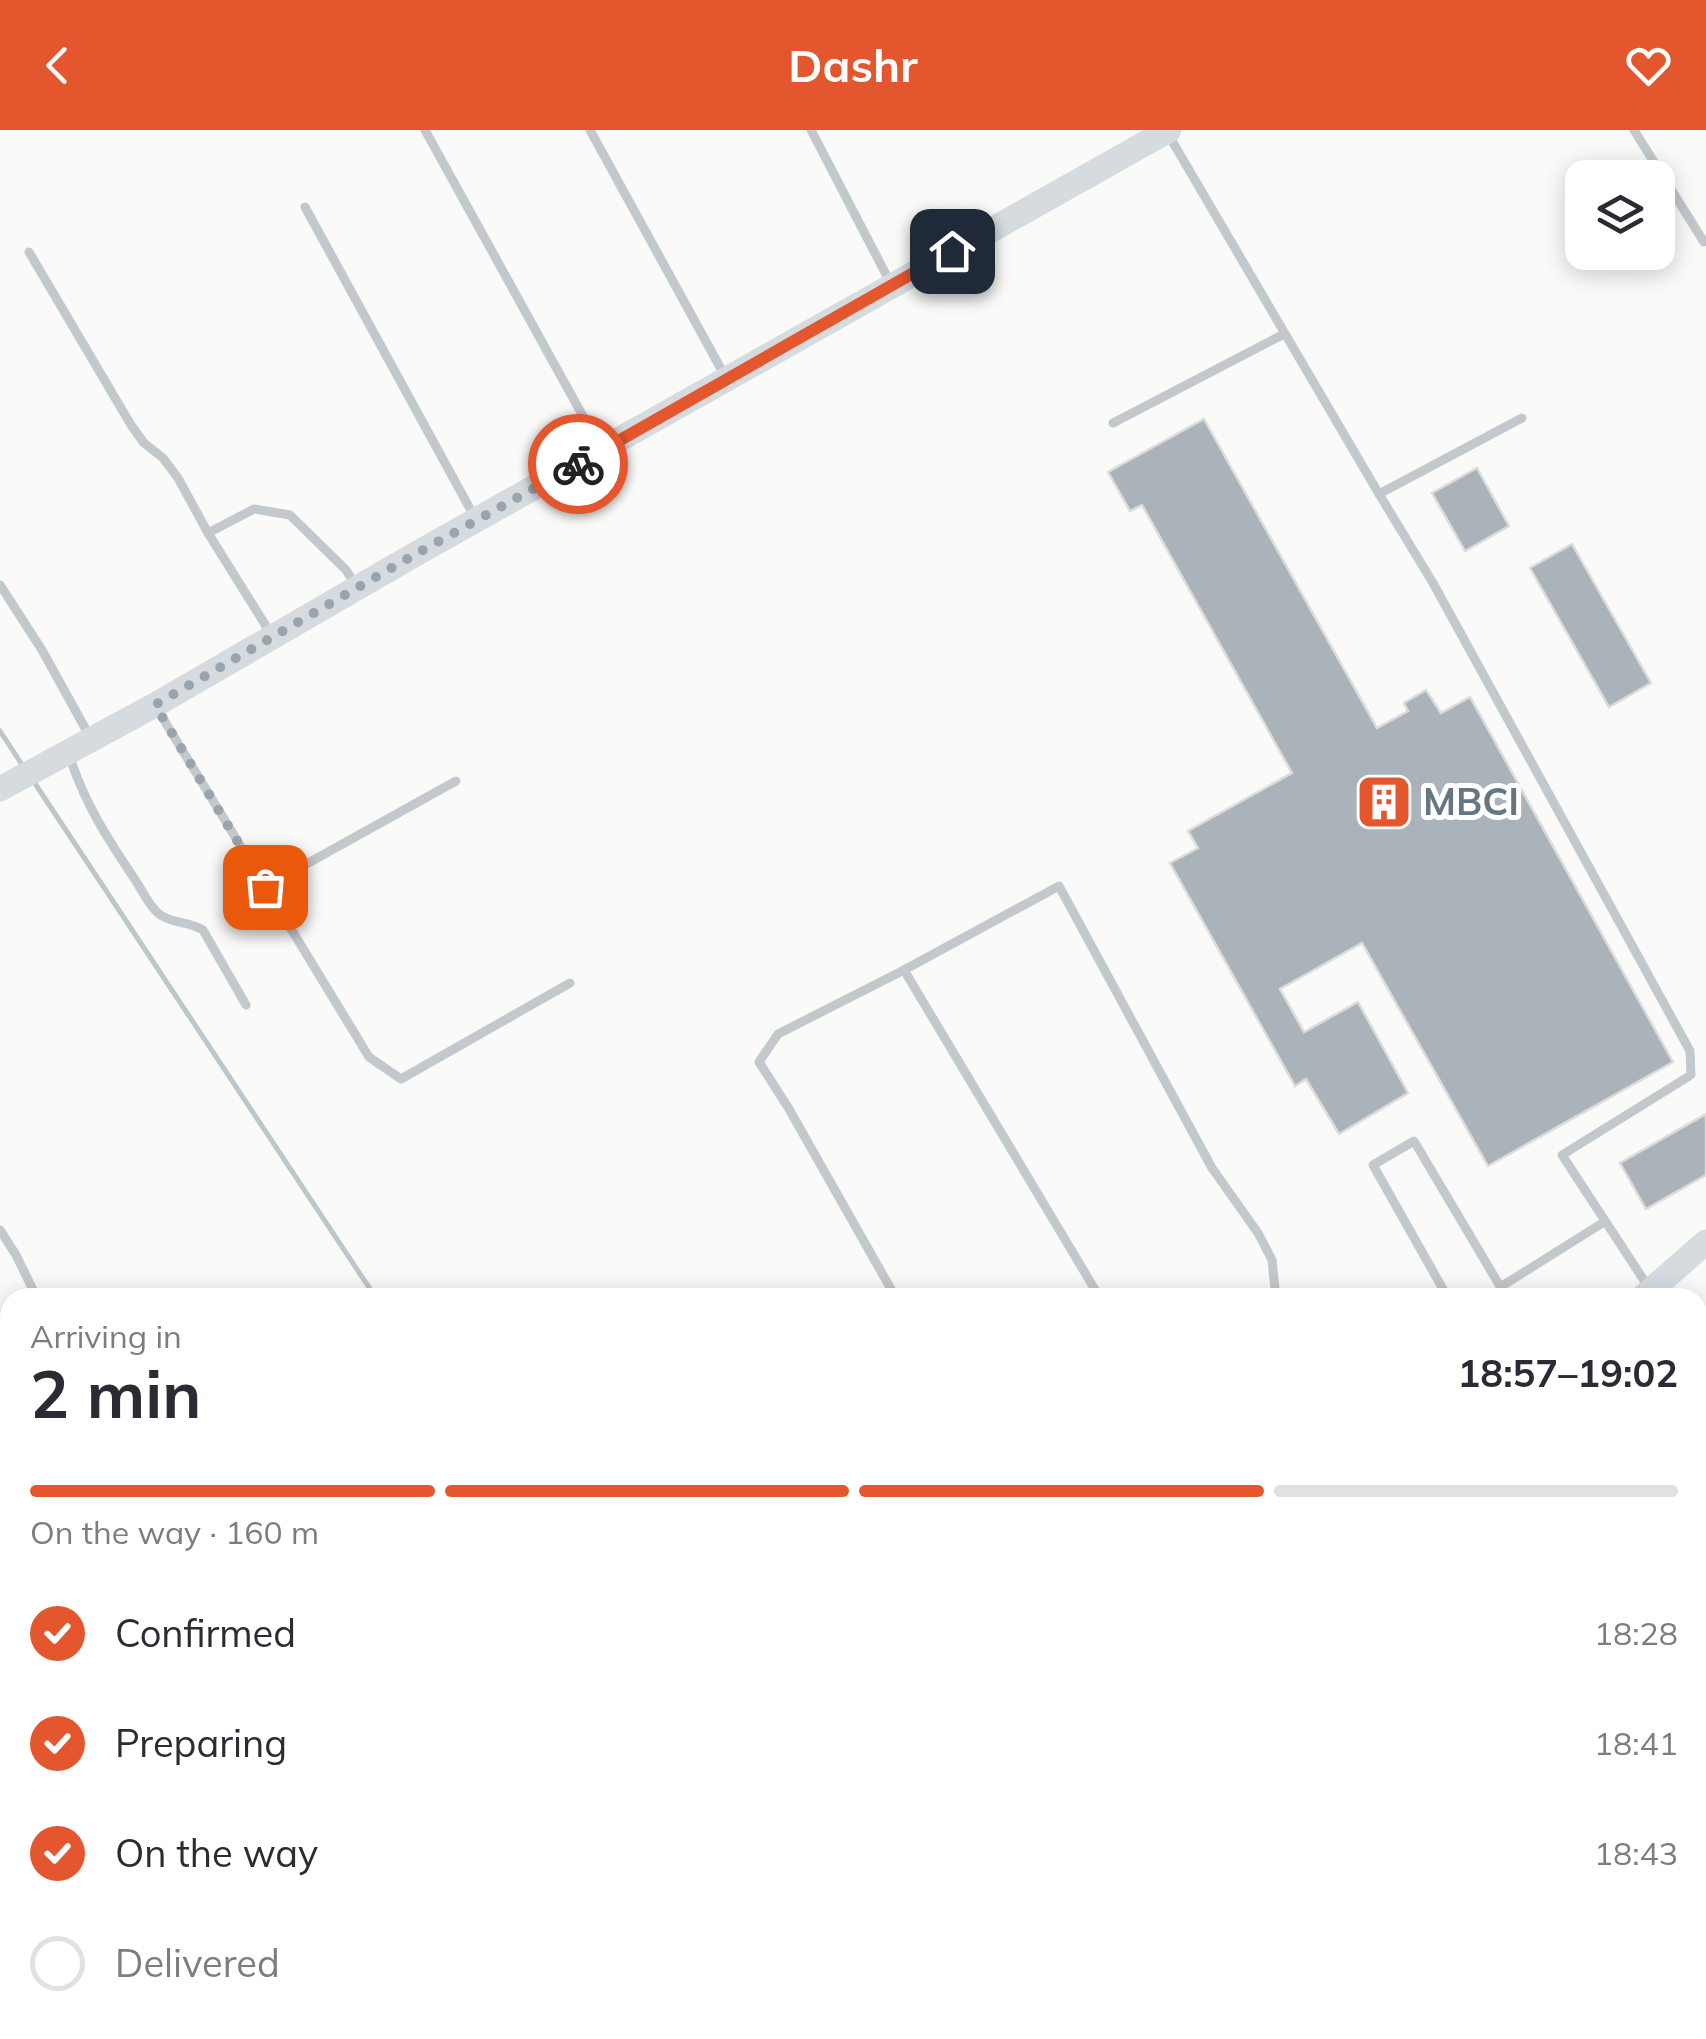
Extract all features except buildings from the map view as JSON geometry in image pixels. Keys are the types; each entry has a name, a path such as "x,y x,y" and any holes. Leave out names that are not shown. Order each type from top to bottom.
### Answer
{"street":[{"path":"3,787 155,705 1161,132"},
{"path":"1653,1288 1706,1242"}],"lane":[{"path":"425,130 602,450"},
{"path":"590,130 728,380"},
{"path":"812,130 892,286"},
{"path":"1634,130 1704,242"},
{"path":"1161,132 1432,583 1690,1051 1691,1075 1562,1155 1642,1288"},
{"path":"304,207 476,521"},
{"path":"29,252 131,424 178,478 272,637"},
{"path":"1113,423 1284,334"},
{"path":"1378,494 1522,418"},
{"path":"208,533 254,509 290,515 346,570 358,589"},
{"path":"0,585 42,650 91,740"},
{"path":"155,705 369,1057 401,1079 570,983"},
{"path":"59,757 156,912 172,922 203,930 246,1005"},
{"path":"265,887 456,781"},
{"path":"890,1288 759,1062 778,1034 1059,886 1212,1168 1258,1233 1272,1260 1275,1288"},
{"path":"904,970 1094,1288"},
{"path":"1442,1288 1373,1165 1414,1141 1502,1286 1604,1222"},
{"path":"0,1230 32,1288"}],"waterway":[{"path":"0,731 23,766"},
{"path":"32,779 369,1288"}],"way so far":[{"path":"265,887 155,705 578,464"}],"place":[{"name":"MBCI","path":"1384,802"}],"route":[{"path":"578,464 952,251"}]}
